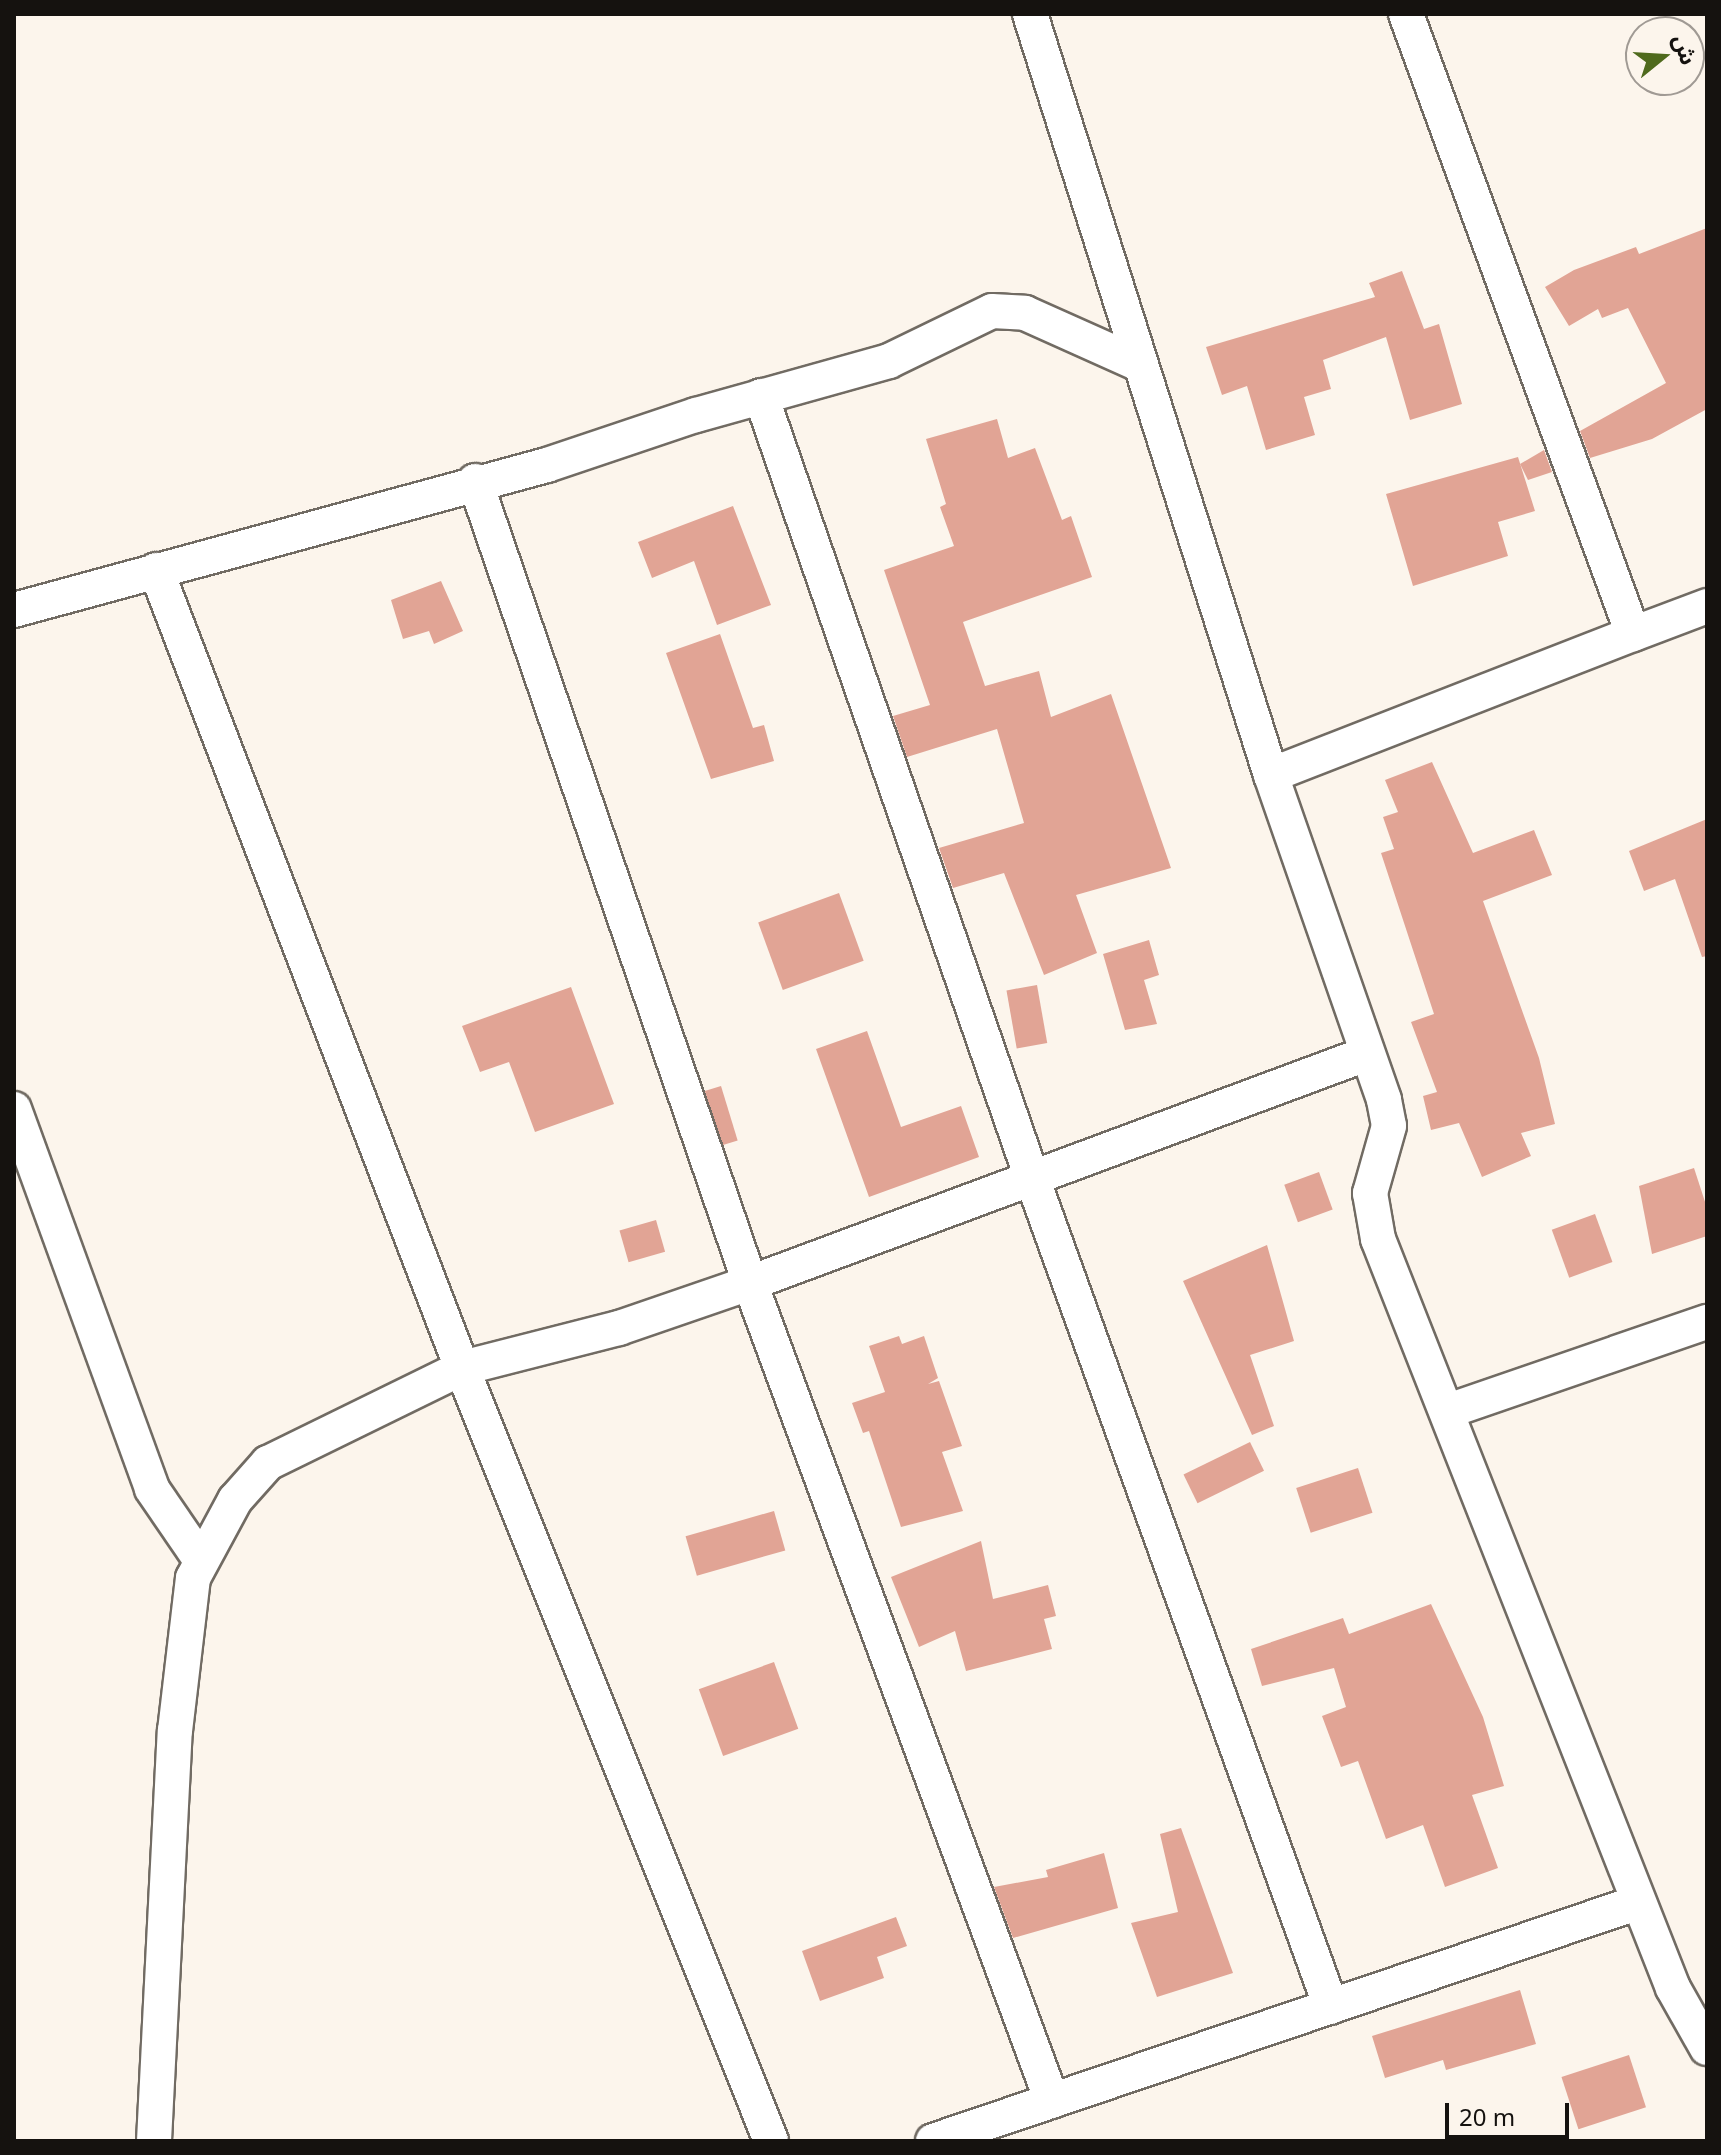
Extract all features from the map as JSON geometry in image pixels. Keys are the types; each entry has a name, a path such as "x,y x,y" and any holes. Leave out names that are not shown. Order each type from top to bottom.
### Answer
{"street":[{"path":"1030,14 1271,775 1389,1126 1370,1193 1378,1239 1673,1988 1707,2048"},
{"path":"1406,14 1633,634"},
{"path":"14,610 475,481 547,465 761,396 889,361 992,311 1025,313 1141,365"},
{"path":"761,396 1032,1178 1331,2007"},
{"path":"475,481 750,1283 1052,2101"},
{"path":"156,570 462,1368 771,2141"},
{"path":"1271,775 1707,606"},
{"path":"154,2141 175,1731 200,1559 235,1500 268,1463 462,1368 619,1328 750,1283 1366,1054"},
{"path":"14,1109 152,1489 200,1559"},
{"path":"1448,1411 1707,1322"},
{"path":"933,2141 1639,1902"}],"building":[{"path":"1707,228 1707,409 1652,439 1590,458 1580,431 1666,383 1628,308 1602,318 1598,309 1569,326 1545,287 1574,270 1636,247 1639,254"},
{"path":"1402,271 1424,329 1439,324 1462,404 1410,420 1386,337 1323,360 1331,389 1304,397 1315,435 1266,450 1247,386 1222,395 1206,347 1375,297 1369,283"},
{"path":"997,419 1008,458 1035,448 1062,520 1071,516 1092,577 963,622 985,686 1039,671 1051,717 1111,694 1171,868 1076,895 1097,953 1044,975 1004,873 953,888 939,848 1024,823 997,729 907,757 893,716 930,705 884,570 954,546 940,507 946,504 926,439"},
{"path":"1544,450 1552,472 1528,480 1520,464"},
{"path":"1518,457 1535,511 1498,522 1508,556 1413,586 1386,494"},
{"path":"733,506 771,605 717,625 694,561 652,578 638,542"},
{"path":"441,581 463,631 434,644 429,631 403,639 391,600"},
{"path":"720,634 753,728 764,725 774,761 711,779 666,653"},
{"path":"1432,762 1473,853 1534,830 1552,875 1483,901 1539,1058 1555,1124 1521,1133 1531,1156 1482,1177 1459,1123 1431,1130 1423,1096 1437,1092 1411,1022 1434,1014 1381,853 1394,849 1383,817 1398,812 1385,780"},
{"path":"1707,819 1707,956 1702,957 1675,879 1644,891 1629,851"},
{"path":"839,893 864,961 783,990 758,922"},
{"path":"1149,940 1159,975 1144,980 1157,1024 1125,1030 1103,954"},
{"path":"1037,985 1047,1043 1017,1048 1006,990"},
{"path":"571,987 614,1104 535,1132 509,1062 480,1072 462,1026"},
{"path":"867,1031 901,1127 961,1106 979,1157 869,1197 816,1049"},
{"path":"721,1086 738,1141 721,1145 705,1091"},
{"path":"1694,1168 1707,1208 1707,1236 1652,1254 1639,1186"},
{"path":"1319,1172 1333,1210 1298,1222 1284,1185"},
{"path":"1595,1214 1612,1262 1569,1278 1552,1230"},
{"path":"656,1220 665,1252 629,1262 619,1230"},
{"path":"1267,1245 1294,1341 1250,1355 1274,1426 1252,1435 1183,1281"},
{"path":"899,1336 902,1344 924,1336 938,1378 928,1384 939,1381 962,1446 942,1452 963,1511 901,1527 869,1431 863,1433 852,1403 885,1392 869,1346"},
{"path":"1250,1442 1264,1471 1198,1503 1183,1474"},
{"path":"1358,1468 1373,1513 1311,1533 1296,1488"},
{"path":"774,1511 785,1550 697,1576 686,1536"},
{"path":"981,1541 993,1599 1048,1585 1056,1616 1044,1619 1052,1649 966,1671 955,1631 919,1647 891,1577"},
{"path":"1431,1604 1483,1717 1504,1786 1472,1795 1498,1868 1445,1887 1423,1825 1386,1839 1358,1761 1341,1767 1322,1716 1346,1707 1334,1668 1262,1686 1251,1649 1343,1618 1349,1634"},
{"path":"774,1662 798,1729 723,1756 699,1689"},
{"path":"1181,1828 1233,1973 1157,1997 1131,1923 1178,1912 1160,1834"},
{"path":"1104,1853 1118,1908 1013,1938 994,1887 1048,1877 1046,1870"},
{"path":"896,1917 907,1946 877,1957 884,1978 820,2001 802,1951"},
{"path":"1520,1990 1536,2044 1446,2070 1443,2060 1385,2078 1372,2036"},
{"path":"1629,2055 1646,2107 1578,2129 1561,2077"}]}
